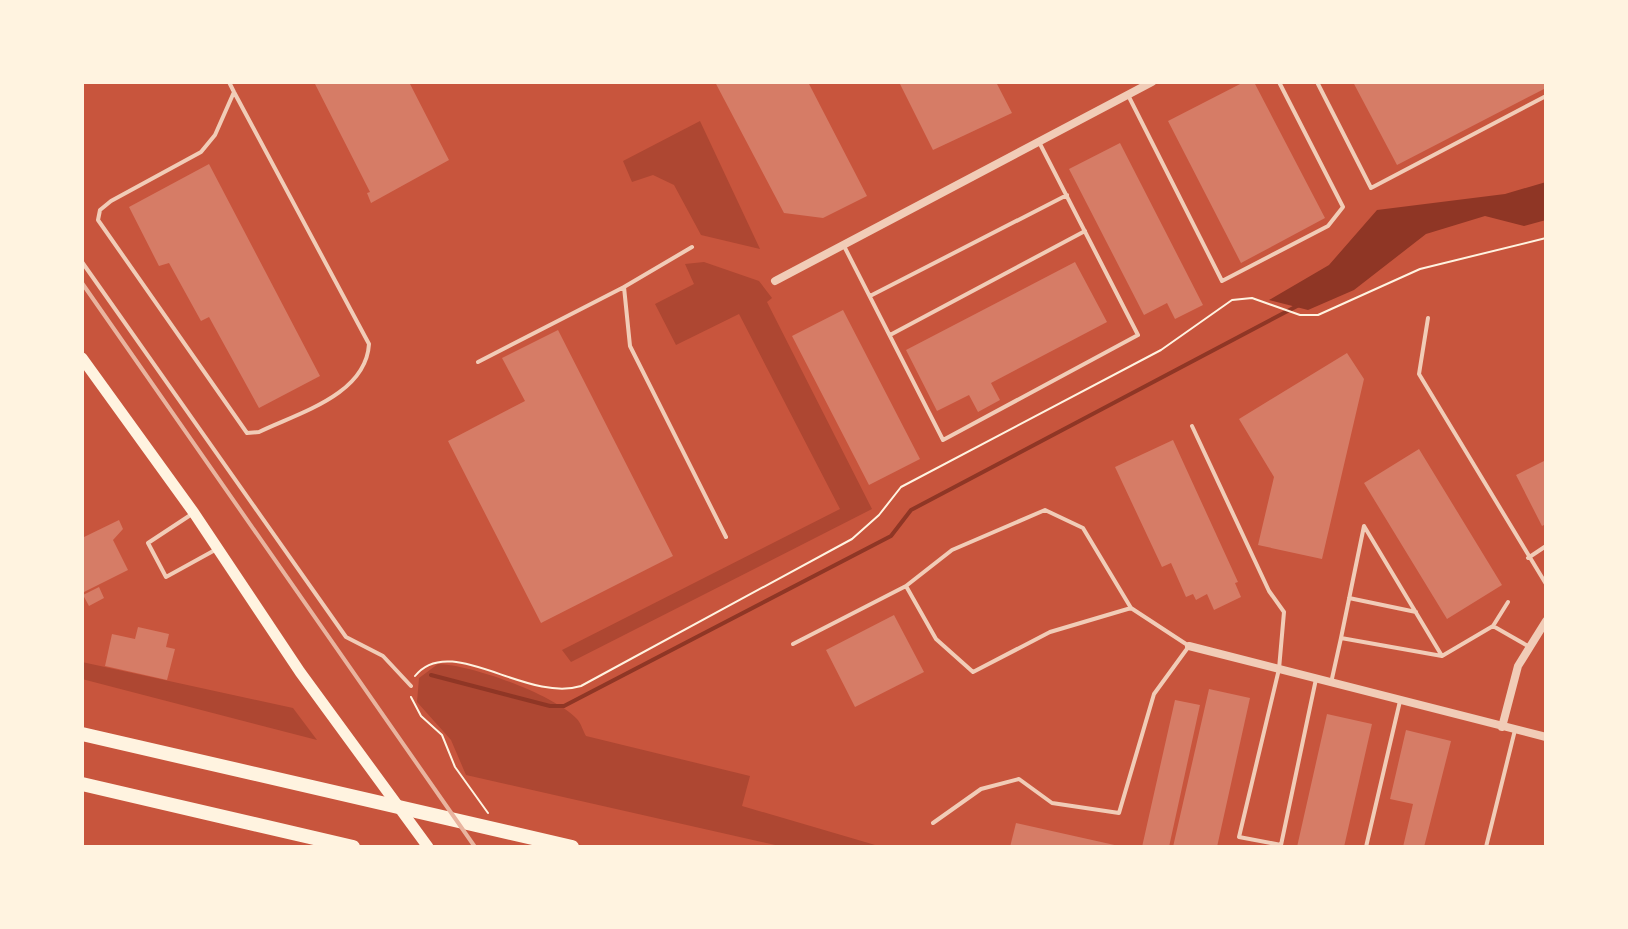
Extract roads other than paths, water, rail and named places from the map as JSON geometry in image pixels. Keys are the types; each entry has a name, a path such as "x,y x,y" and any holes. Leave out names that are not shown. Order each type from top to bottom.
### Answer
{"highway":[{"path":"82,734 572,847"},
{"path":"82,784 353,847"}],"main road":[{"path":"82,358 194,513 300,672 428,847"}],"street":[{"path":"775,281 1152,82"},
{"path":"1502,727 1511,686 1528,646 1546,621"},
{"path":"1189,646 1546,737"}],"lane":[{"path":"229,82 369,344 368,357 348,386 259,432 247,433 98,220 100,210 111,201 201,152 215,135 234,92"},
{"path":"1128,95 1222,281 1328,226 1343,207 1279,82"},
{"path":"1317,82 1371,188 1546,96"},
{"path":"843,245 943,440 974,426 1138,335 1039,142"},
{"path":"870,296 1067,195"},
{"path":"890,335 1085,231"},
{"path":"478,362 624,287 692,247"},
{"path":"82,262 346,637 383,656 411,686"},
{"path":"624,287 630,346 726,537"},
{"path":"1428,318 1419,374 1546,584"},
{"path":"1192,426 1269,591 1284,612 1279,669 1239,837 1281,845 1316,679"},
{"path":"793,644 906,586 952,550 1045,510 1083,528 1131,608 1189,646 1154,694 1119,813 1052,803 1019,779 981,789 933,823"},
{"path":"194,513 148,543 166,577 218,548"},
{"path":"1331,683 1364,526 1442,656"},
{"path":"1528,558 1546,546"},
{"path":"906,586 936,639 973,672 1050,632 1131,608"},
{"path":"1349,598 1416,612"},
{"path":"1341,638 1442,656 1493,626 1508,602"},
{"path":"1493,626 1528,646"},
{"path":"1366,847 1400,701"},
{"path":"1486,847 1515,730"}],"waterway":[{"path":"431,675 550,706 564,706 891,536 911,510 1299,305"}],"railway":[{"path":"82,283 475,847"}]}
